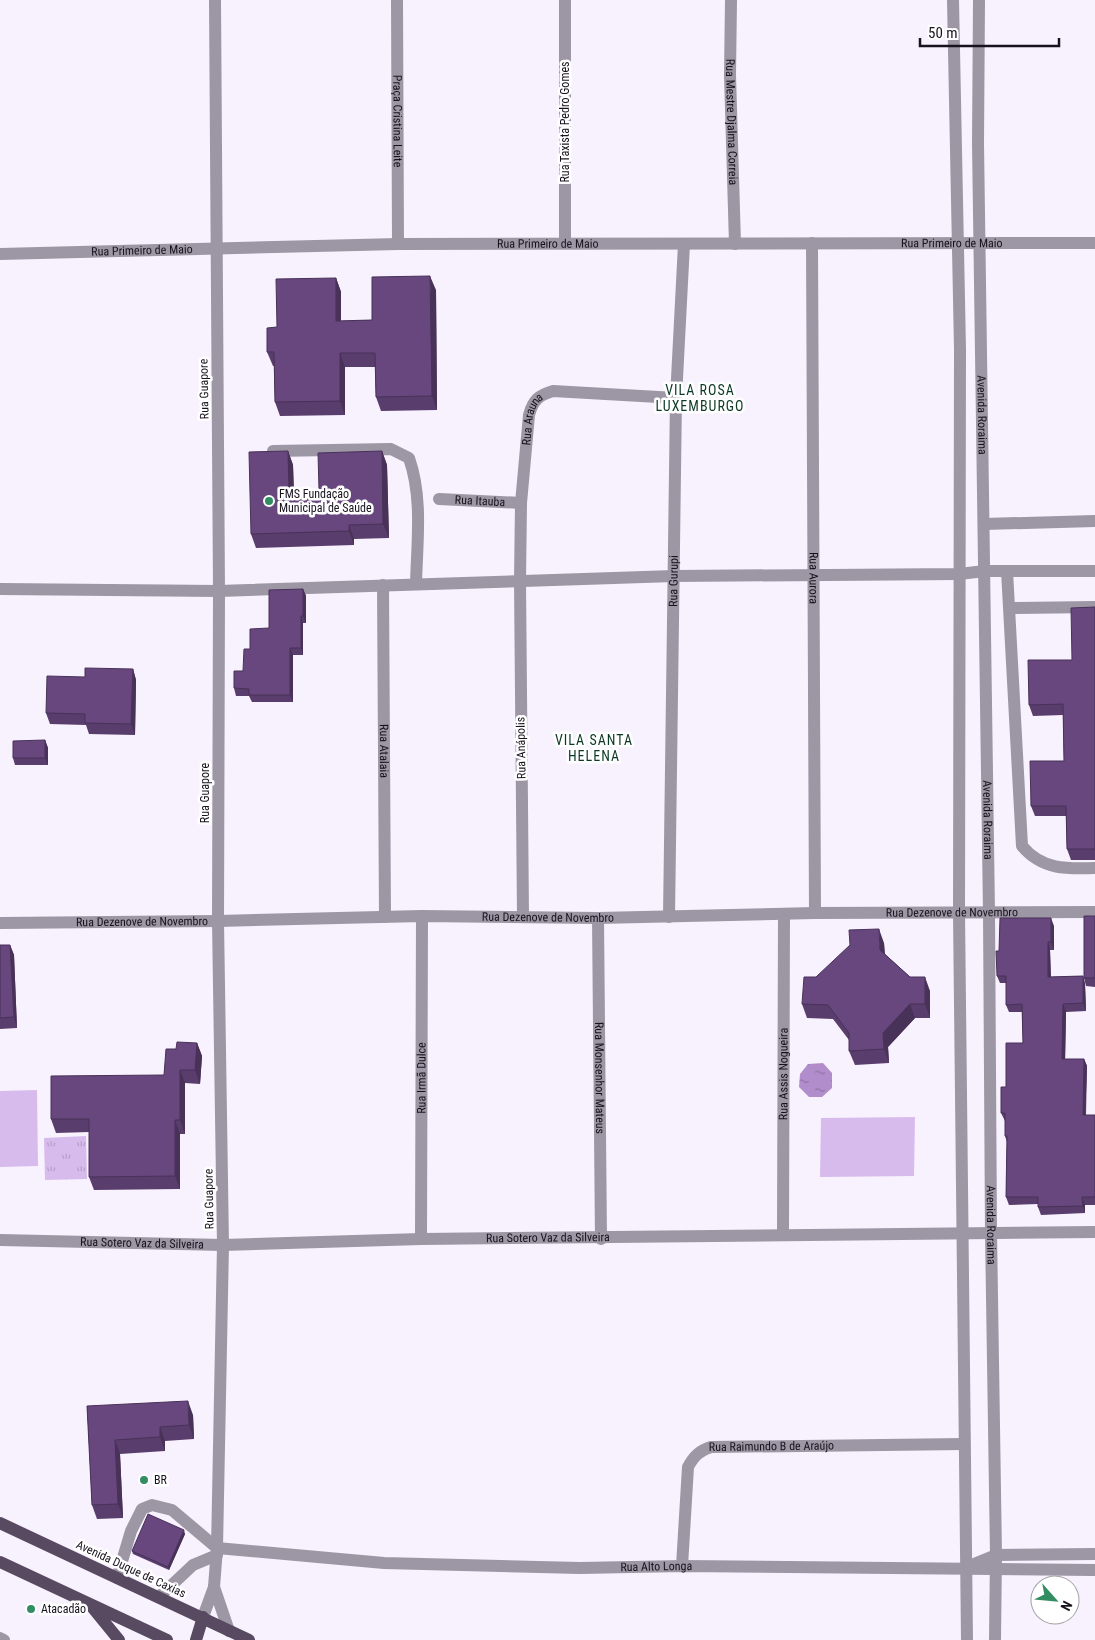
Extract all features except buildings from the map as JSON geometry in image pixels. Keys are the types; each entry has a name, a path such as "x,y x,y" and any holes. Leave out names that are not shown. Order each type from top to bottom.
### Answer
{"main road":[{"name":"Avenida Duque de Caxias","path":"0,1523 203,1617 228,1635 249,1640"},
{"path":"0,1562 167,1640"},
{"path":"89,1603 120,1640"},
{"name":"Rua Guapore","path":"196,1640 203,1617"}],"street":[{"name":"Rua Guapore","path":"203,1617 214,1587 217,1551 223,1245 218,921 219,591 215,0"},
{"name":"Praça Cristina Leite","path":"397,0 398,244"},
{"name":"Rua Taxista Pedro Gomes","path":"565,0 565,243"},
{"name":"Rua Mestre Djalma Correia","path":"731,0 730,75 735,244"},
{"name":"Avenida Roraima","path":"953,0 960,349 959,913 966,1640"},
{"name":"Avenida Roraima","path":"979,0 980,243 996,1555 995,1640"},
{"name":"Rua Aurora","path":"812,243 815,913"},
{"name":"Rua Primeiro de Maio","path":"0,254 398,244 1095,243"},
{"name":"Rua Gurupi","path":"669,917 676,398 684,244"},
{"path":"960,349 982,348"},
{"name":"Rua Arauna","path":"520,581 521,503 530,414 533,403 542,394 553,391 676,398"},
{"path":"272,451 391,450 409,458 415,474 418,498 416,584"},
{"name":"Rua Itauba","path":"439,499 521,503"},
{"path":"984,524 1095,521"},
{"path":"1007,571 1022,846 1035,859 1060,869 1095,868"},
{"path":"0,589 219,591 674,576 1095,571"},
{"name":"Rua Anápolis","path":"520,581 523,916"},
{"name":"Rua Atalaia","path":"383,585 385,918"},
{"path":"1010,608 1095,607"},
{"name":"Rua Dezenove de Novembro","path":"0,923 218,921 422,916 598,918 815,913 1095,912"},
{"name":"Rua Assis Nogueira","path":"782,1234 784,914"},
{"name":"Rua Irmã Dulce","path":"421,1240 422,916"},
{"name":"Rua Monsenhor Mateus","path":"598,918 601,1239"},
{"name":"Rua Sotero Vaz da Silveira","path":"0,1240 223,1245 782,1234 1095,1232"},
{"name":"Rua Raimundo B de Araújo","path":"682,1566 688,1466 694,1456 700,1451 711,1447 964,1444"},
{"path":"117,1578 142,1509 152,1505 172,1510 217,1551 192,1566 159,1597"},
{"name":"Rua Alto Longa","path":"217,1551 384,1563 580,1568 682,1566 1095,1570"},
{"path":"965,1568 996,1555 1095,1554"},
{"name":"Rua Guapore","path":"214,1587 228,1635"},
{"path":"0,1638 4,1640"}],"green space":[{"path":"37,1090 38,1166 0,1167 0,1091"},
{"path":"915,1117 914,1176 820,1177 821,1118"},
{"path":"86,1136 87,1179 45,1180 44,1138"}],"water":[{"path":"823,1063 832,1073 832,1088 822,1097 809,1097 799,1087 800,1074 808,1064"}],"place":[{"name":"FMS Fundação Municipal de Saúde","path":"269,501"},
{"name":"BR","path":"144,1480"},
{"name":"Atacadão","path":"31,1609"}],"district":[{"name":"VILA ROSA LUXEMBURGO","path":"700,398"},
{"name":"VILA SANTA HELENA","path":"594,748"}]}
